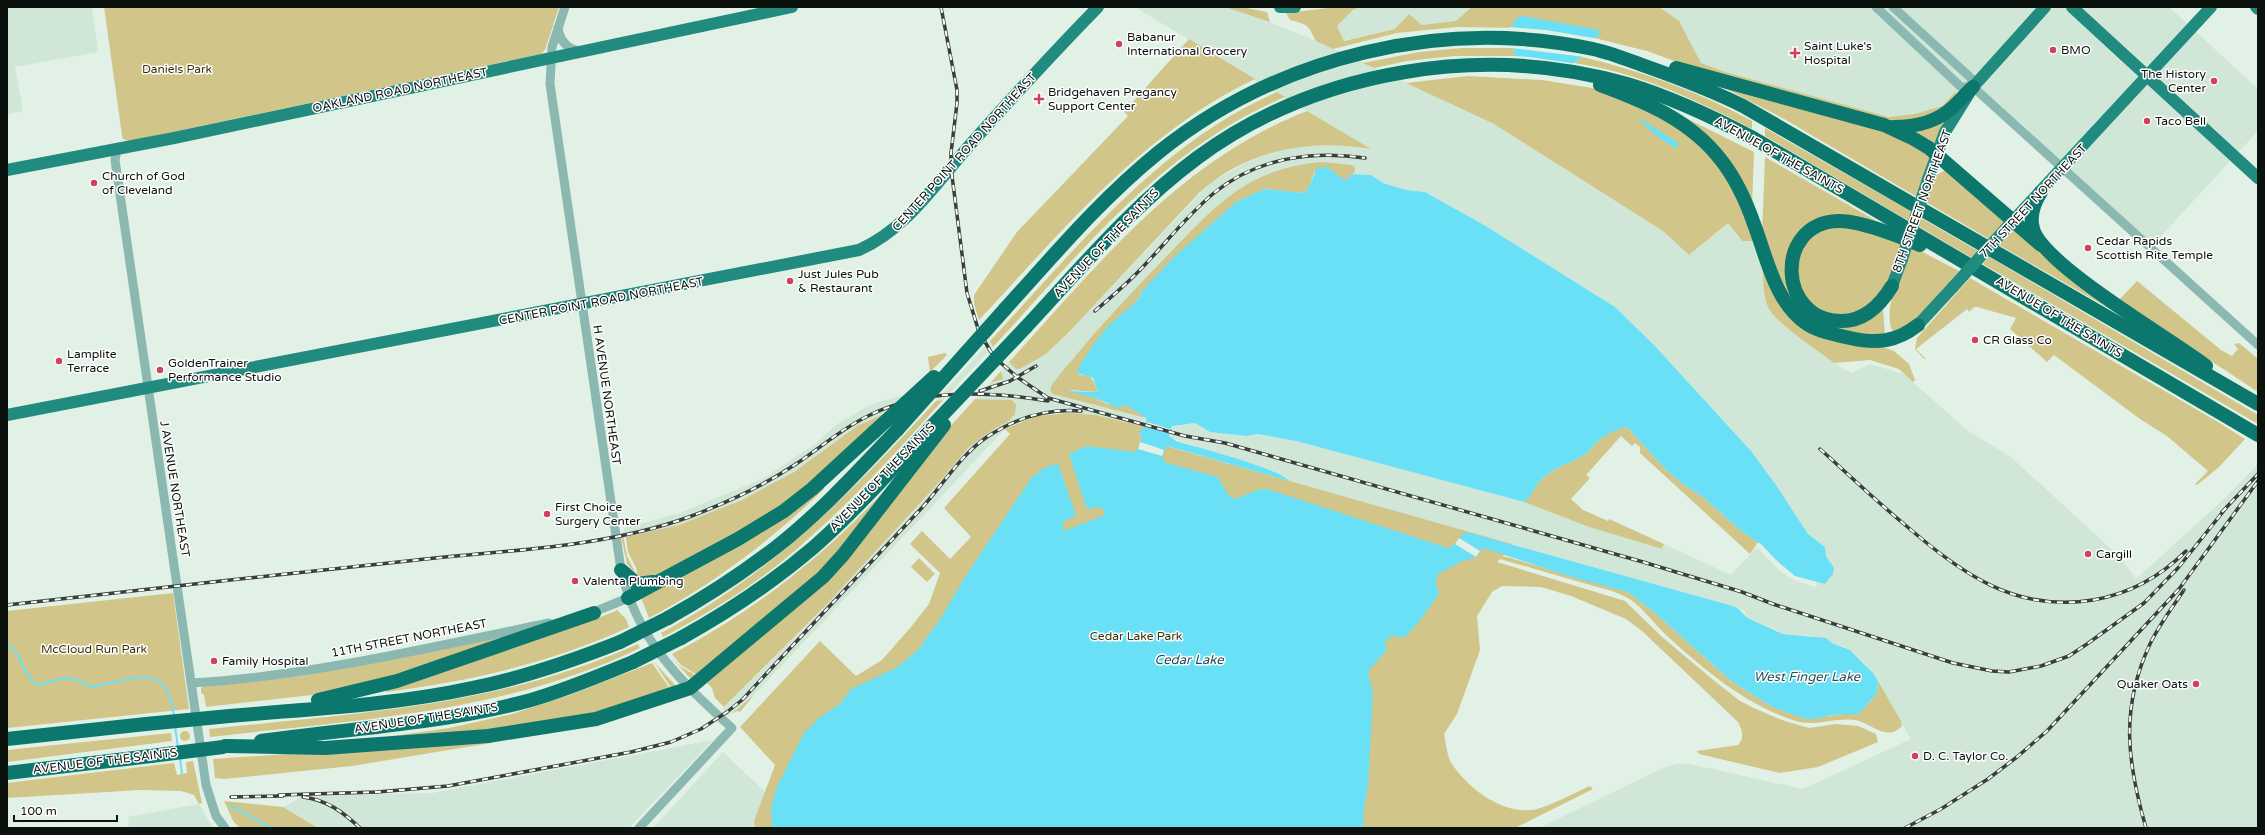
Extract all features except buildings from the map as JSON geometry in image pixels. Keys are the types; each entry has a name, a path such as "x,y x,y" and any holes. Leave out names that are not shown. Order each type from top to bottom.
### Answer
{"highway":[{"name":"AVENUE OF THE SAINTS","path":"7,739 411,698 471,689 526,675 573,660 620,642 668,618 728,582 776,547 829,500 897,430 978,338 1078,229 1140,169 1196,125 1248,95 1296,73 1334,60 1394,46 1438,40 1481,38 1522,39 1569,45 1612,54 1696,83 1743,106 1786,130 2251,400"},
{"path":"1612,54 1714,77 1884,125 1922,143 2011,223 2041,245 2093,289 2189,353 2251,400"},
{"name":"AVENUE OF THE SAINTS","path":"7,773 224,747 477,712 531,700 633,662 681,638 742,601 808,552 841,522 938,425 972,383 1106,241 1155,192 1217,145 1274,113 1348,85 1427,69 1502,65 1572,72 1620,82 1658,94 1719,120 2009,288 2258,435"},
{"path":"1572,72 1666,112 1692,130 1712,150 1727,168 1744,198 1777,286 1787,303 1802,320 1831,334 1876,342 1897,338 1918,325"},
{"path":"1884,125 1908,126 1938,118 1952,108 1973,87"},
{"path":"2041,192 2032,210 2031,219 2035,235 2041,245"},
{"path":"1892,286 1880,303 1861,317 1845,321 1824,318 1811,311 1797,295 1791,273 1793,257 1800,242 1812,230 1831,222 1846,221 1916,244 2009,288"},
{"path":"628,598 738,539 784,511 833,471 978,338"},
{"path":"224,747 325,748 437,741 488,736 596,719 690,688 823,577 843,555 938,425"},
{"path":"621,570 637,584 645,585 663,578"},
{"path":"257,713 377,687 594,613"}],"main road":[{"name":"OAKLAND ROAD NORTHEAST","path":"7,170 117,150 792,7"},
{"name":"CENTER POINT ROAD NORTHEAST","path":"7,416 845,254 876,243 902,223 967,148 1098,7"},
{"path":"1280,7 1295,7"},
{"name":"8TH STREET NORTHEAST","path":"1892,286 1928,179 1950,123 1973,87 2045,7"},
{"path":"2072,7 2258,178"},
{"name":"7TH STREET NORTHEAST","path":"1918,325 2211,7"}],"street":[{"name":"H AVENUE NORTHEAST","path":"565,7 558,25 550,58 550,84 621,570 628,598 639,621 656,650 670,668 732,728 639,828"},
{"path":"1876,7 1961,87 1973,87"},
{"path":"1893,7 1971,78 1973,87 2258,345"},
{"path":"558,25 559,34 564,43 570,48 581,51"},
{"name":"J AVENUE NORTHEAST","path":"117,150 115,160 207,793 216,816 225,828"},
{"name":"11TH STREET NORTHEAST","path":"191,683 288,674 420,650 594,613 628,598"}],"shaded area":[{"path":"7,7 92,7 98,52 15,67 23,111 7,114"},
{"path":"1135,7 1225,7 1260,18 1326,45 1494,124 1663,231 1689,255 1728,223 1738,238 1753,236 1763,258 1768,307 1778,320 1834,363 1851,373 1870,364 1904,374 1968,431 2011,457 2122,559 2136,579 2225,498 2258,464 2258,828 1539,828 1665,767 1677,764 1690,764 1803,789 1911,739 1873,673 1857,655 1844,647 1813,636 1782,634 1777,630 1749,619 1744,611 1733,606 1287,481 1289,479 1261,467 1170,438 1168,434 1172,426 1195,423 1210,432 1246,436 1258,434 1296,441 1524,502 1589,527 1658,548 1662,548 1664,544 1731,575 1757,547 1778,569 1791,579 1815,587 1817,586 1817,582 1825,584 1831,563 1826,556 1825,547 1808,534 1776,485 1751,451 1654,345 1615,307 1484,225 1425,192 1406,190 1383,183 1371,175 1352,174 1355,171 1073,358 1050,389 1052,394 1146,418 1145,427 1096,415 1056,413 1037,416 1005,429 754,695 728,716 722,710 827,604 933,489 953,463 974,442 1008,422 1012,400 975,399 990,383 1003,379 1001,371 1009,362 1016,369 1020,369 1046,354 1069,332 1210,183 1249,161 1279,150 1297,146 1336,144 1369,149"},
{"path":"1360,7 2169,7 2258,89 2258,131 2150,248 1973,87 1963,95 1955,91 1942,106 1915,114 1889,117 1725,72 1701,63 1511,16 1405,27 1332,43 1326,37 1353,10"},
{"path":"990,341 993,347 943,400 936,401"},
{"path":"906,395 888,412 857,426 794,472 757,493 703,517 679,525 651,532 621,536 620,533 624,532 624,528 680,513 764,478 815,444 837,424 866,407 884,400"},
{"path":"713,740 629,828 318,828 283,807 303,796 432,793"},
{"path":"723,752 766,793 754,821 755,828 653,828"},
{"path":"199,804 213,828 129,828 128,817"}],"green space":[{"name":"Daniels Park","path":"104,7 559,7 545,50 541,54 130,141 123,139 122,135"},
{"path":"1225,7 1241,7 1267,12 1270,22"},
{"path":"1337,7 1360,7 1353,10 1337,26 1344,41 1395,29 1409,14 1422,25 1456,21 1472,7 1659,7 1679,21 1701,63 1725,72 1889,117 1915,114 1942,106 1956,91 1955,98 1941,112 1896,123 1691,67 1647,51 1578,34 1525,28 1457,27 1397,33 1333,49 1316,41 1307,26 1290,20 1286,13"},
{"path":"1189,39 1255,79 1214,101 1176,127 1140,155 1073,218 979,320 974,304 974,295 1017,232 1128,116 1124,112"},
{"path":"1462,48 1513,48 1516,56 1454,56 1407,61 1374,68 1363,63 1419,52"},
{"path":"1582,57 1648,75 1690,91 1752,121 1752,129 1666,88 1621,73 1574,63"},
{"path":"1468,76 1542,80 1592,88 1613,95 1674,122 1725,172 1753,236 1752,241 1742,241 1728,223 1689,255 1663,231 1494,124 1406,83"},
{"path":"1717,84 1897,133 1931,154 1917,197 1786,120"},
{"path":"1277,92 1285,97 1241,118 1200,144 1162,173 1092,240 993,347 990,341 1087,235 1157,169 1194,140 1234,114"},
{"path":"1307,111 1371,149 1325,145 1302,147 1258,157 1237,166 1217,178 1199,193 1069,332 1046,354 1020,369 1016,369 1009,362 1109,253 1144,218 1180,187 1219,158 1261,132"},
{"path":"1686,118 1754,152 1752,208"},
{"path":"1943,122 1936,145 1910,132"},
{"path":"1765,128 1912,212 1909,221 1765,136"},
{"path":"1765,157 1901,235 1823,221 1788,266 1819,319 1883,309 1885,334 1875,337 1810,322 1782,288 1762,235"},
{"path":"1323,162 1352,165 1355,168 1355,171 1347,180 1340,179 1330,169 1314,172 1309,187 1304,193 1264,189 1236,202 1142,291 1136,302 1108,327 1099,338 1079,375 1090,377 1098,392 1069,390 1098,399 1107,404 1126,404 1146,418 1052,394 1050,389 1053,383 1094,334 1137,287 1199,223 1217,207 1244,186 1265,175 1300,165"},
{"path":"1946,170 2004,222 1989,239 1926,202 1936,175"},
{"path":"1921,218 1978,251 1972,258 1918,226"},
{"path":"1837,224 1902,242 1890,277 1871,307 1839,318 1807,302 1794,269 1809,237"},
{"path":"2015,229 2124,317 1999,245"},
{"path":"1911,246 1959,271 1912,324 1893,332 1890,323 1891,301 1894,289"},
{"path":"1989,257 2258,415 2258,424 1983,264"},
{"path":"1763,258 1791,314 1894,351 1909,364 1915,380 1913,382 1899,369 1870,360 1834,363 1788,328 1772,313 1768,307 1764,289"},
{"path":"1970,278 2245,439 2219,467 2197,485 2195,484 2208,471 2167,436 2140,419 2054,355 2047,362 2010,329 2016,318 1977,307 1974,307 1969,312 1967,309 1916,349 1926,359 1924,359 1915,349 1917,338"},
{"path":"2137,281 2221,350 2232,356 2238,349 2234,344 2239,343 2258,359 2258,392 2119,300"},
{"path":"945,353 947,355 930,372 928,357"},
{"path":"1001,371 1003,379 990,383"},
{"path":"975,399 1012,400 1016,405 1015,414 1008,422 996,428 969,447 933,489 827,604 724,707 715,698 712,688 707,683 761,636"},
{"path":"943,400 861,489 792,554 739,593 702,616 663,637 661,633 702,609 740,584 809,529 873,468 936,401"},
{"path":"888,412 845,454 771,514 651,578 638,577 636,568 628,552 626,537 679,525 742,500 794,472 857,426"},
{"name":"Cedar Lake Park","path":"1068,413 1096,415 1145,427 1139,434 1142,437 1166,446 1512,544 1503,556 1628,592 1656,614 1731,681 1769,705 1806,719 1850,713 1869,703 1877,693 1878,681 1901,721 1902,726 1891,732 1885,732 1856,720 1848,719 1818,723 1803,723 1777,714 1742,695 1709,672 1664,633 1630,599 1611,591 1500,559 1497,562 1625,601 1662,637 1717,683 1740,701 1756,709 1782,720 1809,728 1836,724 1858,726 1876,734 1878,742 1818,767 1780,773 1699,754 1697,751 1738,745 1742,739 1742,731 1738,722 1642,631 1626,619 1571,596 1541,587 1502,586 1492,592 1477,616 1480,650 1457,714 1444,734 1450,761 1467,782 1476,790 1497,803 1519,810 1537,809 1552,804 1590,786 1593,789 1515,828 755,828 754,821 775,765 740,727 820,641 856,676 882,660 929,604 940,573 910,544 922,531 950,559 971,537 944,508 1010,434 1005,429 1037,416"},
{"path":"1627,427 1665,469 1683,484 1703,497 1740,530 1758,542 1750,554 1640,453 1640,447 1635,443 1632,446 1621,436 1586,475 1590,478 1571,499 1583,510 1608,521 1609,519 1664,544 1662,548 1589,527 1524,502 1546,476 1556,469 1584,455 1607,434"},
{"path":"822,486 824,489 804,508 741,560 696,591 649,618 640,595"},
{"path":"885,490 887,491 818,576 699,676 681,665 672,654 702,638 786,581 837,538"},
{"path":"623,535 627,556 636,574 627,564 621,536"},
{"path":"919,558 935,574 927,582 911,567"},
{"name":"McCloud Run Park","path":"173,593 189,709 7,728 7,611"},
{"path":"616,609 626,619 629,627 570,651 510,669 480,676 418,688 386,692 386,689 587,622 616,611"},
{"path":"508,635 396,676 321,694 206,707 204,695 201,693 201,688 204,686 300,676"},
{"path":"638,644 640,648 589,670 537,687 483,700 374,719 210,737 209,729 373,712 480,694 533,682 585,665"},
{"path":"669,655 681,667 697,676 693,679 690,678"},
{"path":"654,662 676,686 672,689"},
{"path":"652,663 671,690 620,709 496,731 393,736 449,728 512,714 570,695"},
{"path":"754,695 740,712 737,711 731,714"},
{"path":"183,731 187,731 189,732 189,740 183,741 180,738 180,734"},
{"path":"171,733 172,741 7,762 7,750"},
{"path":"491,740 491,743 352,766 224,779 215,778 213,759"},
{"path":"193,761 202,803 199,804 194,795 181,791 140,790 7,798 7,783 174,763 177,775 187,773 186,762"},
{"path":"224,801 283,807 318,828 240,828 233,821"}],"water":[{"path":"1523,16 1599,30 1600,33 1581,58 1572,64 1517,58 1513,49 1511,32 1512,26 1517,18"},
{"path":"1638,117 1678,143 1678,146 1675,148 1650,131"},
{"name":"Cedar Lake","path":"1326,167 1341,178 1347,180 1352,174 1371,175 1383,183 1406,190 1425,192 1484,225 1615,307 1654,345 1751,451 1776,485 1808,534 1825,547 1826,556 1834,568 1833,574 1825,584 1795,576 1776,560 1762,545 1740,530 1703,497 1683,484 1665,469 1627,427 1607,435 1597,442 1584,455 1556,469 1546,476 1524,502 1296,441 1258,434 1246,436 1210,432 1195,423 1172,426 1169,436 1176,441 1272,471 1283,476 1289,481 1167,446 1162,456 1163,460 1167,463 1218,477 1229,496 1235,499 1257,490 1267,489 1448,548 1454,545 1464,533 1467,532 1733,606 1739,609 1748,618 1782,634 1826,638 1832,643 1850,650 1873,673 1878,681 1877,693 1860,713 1856,714 1832,715 1815,719 1806,719 1785,712 1769,705 1731,681 1656,614 1628,592 1575,578 1483,548 1476,557 1462,561 1438,574 1436,583 1439,594 1418,623 1405,637 1390,636 1385,643 1387,650 1368,671 1373,695 1368,786 1364,807 1363,828 772,828 771,808 776,789 804,733 820,717 840,704 851,689 896,668 918,650 941,618 965,577 1032,477 1046,467 1058,464 1076,515 1063,522 1064,531 1105,515 1102,507 1087,509 1069,454 1086,446 1136,452 1142,439 1139,432 1145,425 1146,418 1126,405 1118,408 1098,399 1067,391 1098,392 1093,378 1077,373 1080,365 1093,345 1108,326 1138,300 1142,291 1174,257 1236,202 1264,189 1304,193 1309,187 1317,168"}],"pier":[{"path":"1509,27 1546,30 1599,39 1584,57 1511,48"},
{"path":"1513,56 1577,64 1573,66 1516,59"},
{"path":"1147,422 1170,429 1168,433 1145,427"},
{"path":"1140,442 1164,450 1162,456 1138,449"},
{"path":"1459,538 1480,551 1476,557 1455,544"}],"waterway":[{"path":"7,644 16,653 28,675 37,685 64,678 75,679 90,687 133,678 145,677 155,679 164,685 170,697 174,716"},
{"path":"175,726 178,748"},
{"path":"180,758 182,774"},
{"path":"231,806 272,828"}],"railway":[{"path":"941,7 957,90 951,168 967,293 979,332 994,357 1017,377 1048,398 1185,436 1225,443 1643,562 1742,592 1773,604 1953,663 1992,671 2009,672 2041,666 2069,656 2087,644 2144,603 2178,568 2226,508"},
{"path":"1095,311 1136,274 1203,202 1231,181 1267,164 1286,159 1325,155 1365,158"},
{"path":"980,391 1010,381 1036,366"},
{"path":"7,605 589,542 656,527 689,517 717,506 771,480 858,421 889,407 911,400 956,394 980,394 1003,395 1048,401"},
{"path":"279,795 377,792 448,786 631,752 671,742 701,729 742,700 918,512 959,463 977,445 987,437 1009,424 1032,416 1056,411 1081,411"},
{"path":"1820,449 1893,515 1946,558 1968,573 1990,585 2013,594 2038,600 2064,602 2093,600 2106,597 2131,589 2143,583 2166,569 2186,551"},
{"path":"2222,512 2258,474"},
{"path":"1905,828 1941,809 1988,779 2017,757 2047,731 2179,589 2258,481"},
{"path":"2146,828 2139,804 2131,758 2130,735 2134,690 2140,668 2150,644 2184,590"},
{"path":"231,797 283,796"},
{"path":"303,797 327,804 347,817 360,828"}],"place":[{"name":"Babanur International Grocery","path":"1119,44"},
{"name":"BMO","path":"2053,50"},
{"name":"Saint Luke's Hospital","path":"1795,53"},
{"name":"The History Center","path":"2214,81"},
{"name":"Bridgehaven Pregancy Support Center","path":"1039,99"},
{"name":"Taco Bell","path":"2147,121"},
{"name":"Church of God of Cleveland","path":"94,183"},
{"name":"Cedar Rapids Scottish Rite Temple","path":"2088,248"},
{"name":"Just Jules Pub & Restaurant","path":"790,281"},
{"name":"CR Glass Co","path":"1975,340"},
{"name":"Lamplite Terrace","path":"59,361"},
{"name":"GoldenTrainer Performance Studio","path":"160,370"},
{"name":"First Choice Surgery Center","path":"547,514"},
{"name":"Cargill","path":"2088,554"},
{"name":"Valenta Plumbing","path":"575,581"},
{"name":"Family Hospital","path":"214,661"},
{"name":"Quaker Oats","path":"2196,684"},
{"name":"D. C. Taylor Co.","path":"1915,756"}],"water label":[{"name":"West Finger Lake","path":"1807,677"}]}
